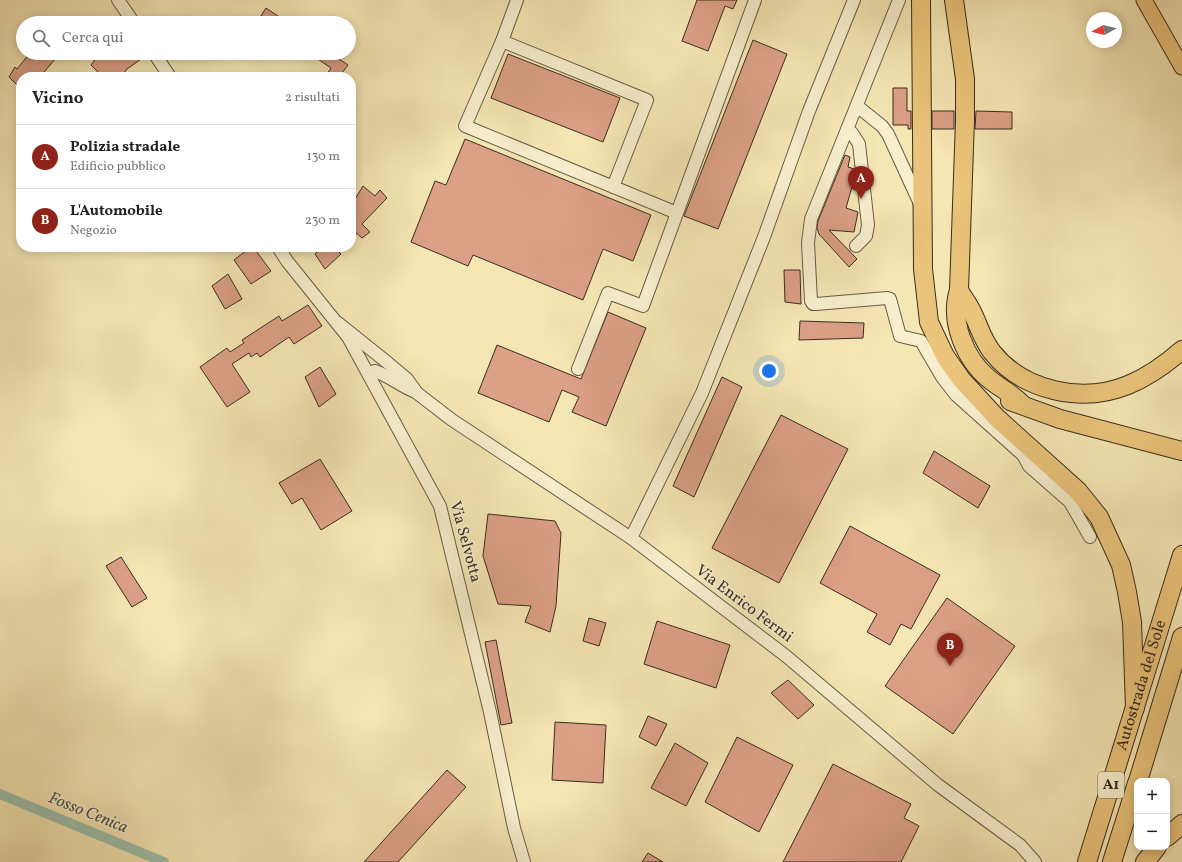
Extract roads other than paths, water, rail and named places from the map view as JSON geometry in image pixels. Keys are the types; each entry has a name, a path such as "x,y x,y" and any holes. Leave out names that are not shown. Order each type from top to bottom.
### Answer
{"highway":[{"path":"921,0 923,269 928,302 929,322 945,356 961,379 997,418 1078,491 1098,517 1121,565 1127,592 1132,622 1135,708"},
{"path":"954,0 965,79 964,186 959,290 954,303 956,317 960,336 967,351 982,372 1012,394 1021,403"},
{"path":"959,290 971,309 981,336 993,353 1028,382 1051,390 1073,393 1096,392 1127,385 1152,373 1182,350"},
{"path":"928,302 956,354 964,364 997,393 1008,400 1021,403 1060,419 1182,451"},
{"name":"Autostrada del Sole","path":"1087,862 1182,555"},
{"name":"Autostrada del Sole","path":"1138,778 1182,637"},
{"name":"Autostrada del Sole","path":"1112,862 1134,792"},
{"path":"1170,834 1182,824"},
{"path":"1145,862 1155,850"}],"main road":[{"path":"1144,0 1182,67"}],"street":[{"path":"118,0 129,16"},
{"path":"517,0 502,41 465,126 677,213"},
{"path":"578,369 608,293 643,306 755,0"},
{"path":"631,538 702,393 764,237 809,111 854,0"},
{"path":"899,0 811,220 808,243 811,301 813,304 816,304 890,299 900,336 921,341 934,366 956,395 1023,455 1029,466 1063,494 1070,502 1090,537"},
{"path":"502,41 647,100 613,187"},
{"path":"159,60 167,72"},
{"path":"857,106 882,126 888,134 922,209"},
{"path":"847,130 856,137 859,144 868,225 866,236 856,246"},
{"name":"Via Selvotta","path":"281,252 348,337 386,404 440,506 490,712 514,828 524,862"},
{"name":"Via Enrico Fermi","path":"338,323 407,379 417,393 452,420 631,538 786,656 938,785 1020,845 1035,862"},
{"path":"369,373 374,364 380,361 388,363"},
{"name":"Via Enrico Fermi","path":"369,373 375,371 382,373 405,389 417,393"},
{"path":"386,404 386,397 390,391 396,388 405,389"}],"waterway":[{"name":"Fosso Cenica","path":"0,794 164,862"}],"place":[{"name":"Polizia stradale","path":"861,199"},
{"name":"L'Automobile","path":"950,666"}]}
